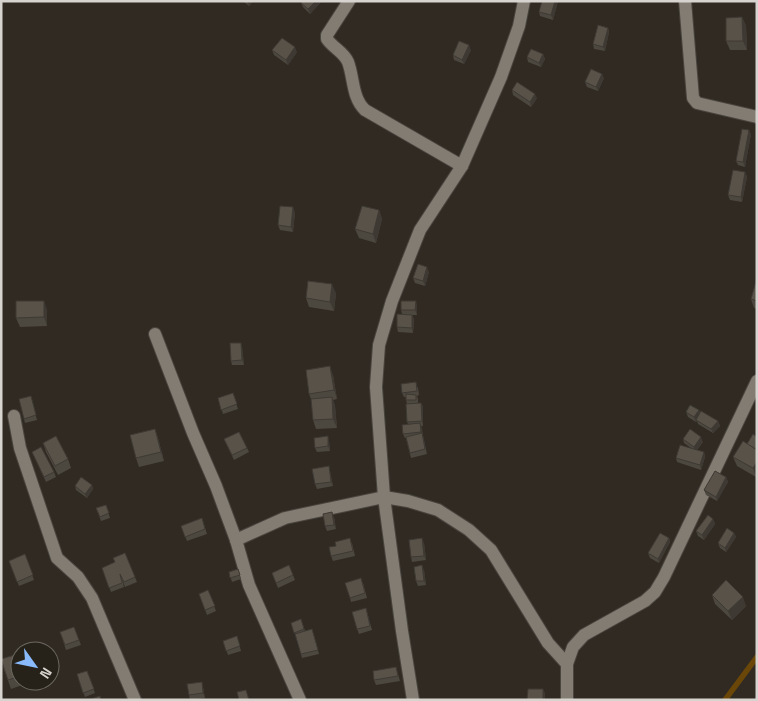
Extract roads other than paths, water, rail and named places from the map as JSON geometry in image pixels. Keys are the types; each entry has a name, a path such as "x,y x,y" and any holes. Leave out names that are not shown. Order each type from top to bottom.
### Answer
{"street":[{"path":"349,1 327,35 327,39 345,56 360,105 365,110 462,166"},
{"path":"413,700 384,497 376,387 378,344 392,301 420,230 462,166 511,51 524,1"},
{"path":"684,1 694,101 757,117"},
{"path":"156,334 236,540 249,585 300,700"},
{"path":"567,700 567,664 573,647 584,635 644,601 655,592 664,577 757,380"},
{"path":"14,416 20,448 57,558 78,577 92,598 135,700"},
{"path":"236,540 285,518 384,497 408,501 438,510 469,530 491,550 548,643 567,664"}],"waterway":[{"path":"725,700 757,657"}]}
